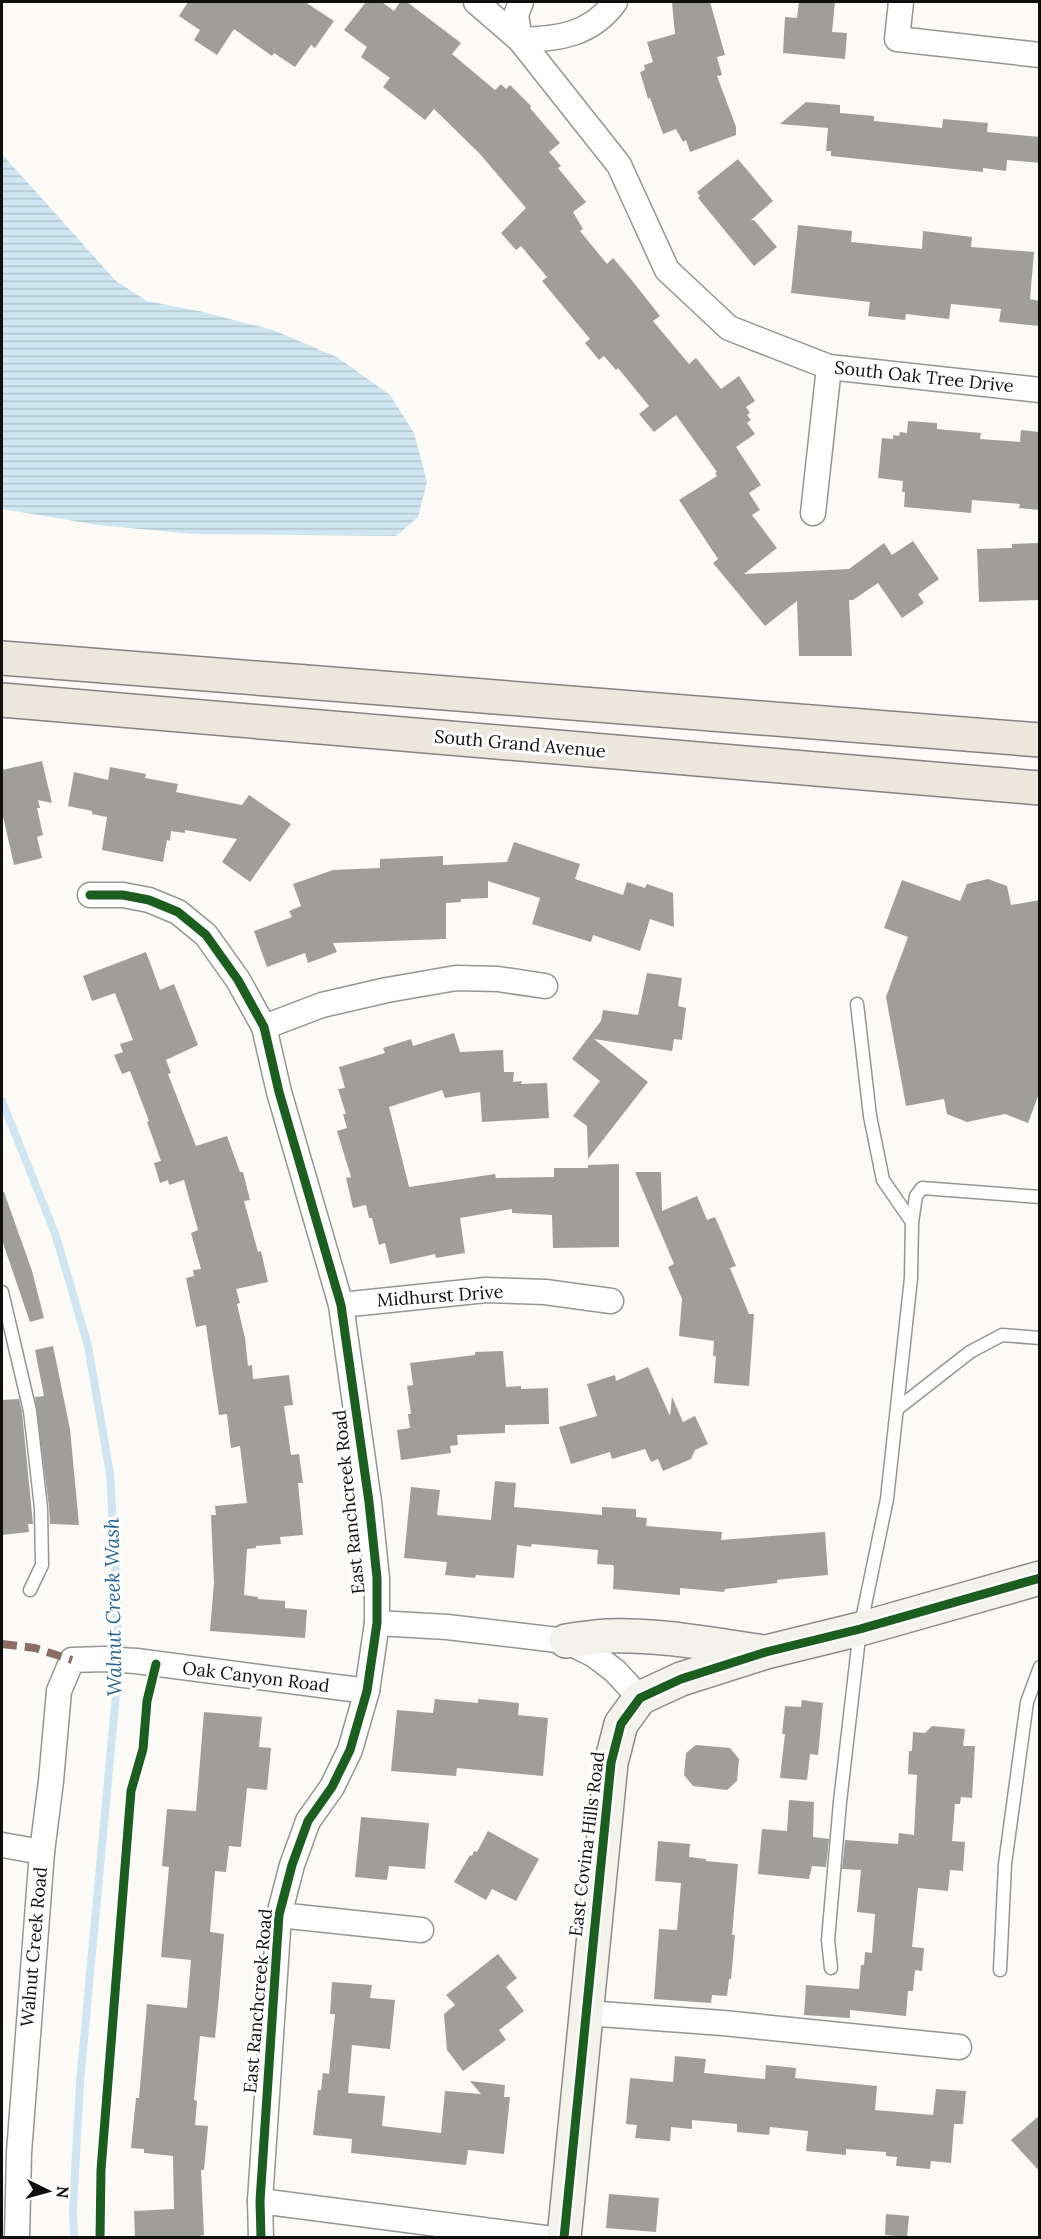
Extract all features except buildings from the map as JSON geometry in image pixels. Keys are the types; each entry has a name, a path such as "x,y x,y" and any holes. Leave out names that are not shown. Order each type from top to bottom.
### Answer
{"main road":[{"path":"2,658 1040,740"},
{"name":"South Grand Avenue","path":"2,700 1040,788"}],"street":[{"name":"South Oak Tree Drive","path":"476,2 520,40 619,165 667,270 729,328 829,367 1040,390"},
{"path":"521,2 516,15 520,40 550,39 577,33 606,14 615,2"},
{"path":"901,2 897,39 1040,55"},
{"path":"813,513 829,367"},
{"name":"East Ranchcreek Road","path":"90,895 123,895 149,900 178,912 206,935 238,980 264,1027 279,1092 341,1305 369,1502 377,1578 377,1623 367,1691 350,1750 332,1787 308,1821 292,1865 279,1915 260,2201 261,2238"},
{"path":"264,1027 322,1005 387,990 456,978 498,979 545,986"},
{"name":"Midhurst Drive","path":"341,1305 486,1290 545,1292 610,1301"},
{"name":"East Covina Hills Road","path":"564,2238 611,1763 621,1724 640,1698 681,1679 766,1652 1036,1586"},
{"path":"377,1623 447,1627 566,1641 606,1636 669,1639 766,1652"},
{"path":"566,1641 594,1655 615,1671 640,1698"},
{"name":"Oak Canyon Road","path":"72,1660 136,1661 367,1691"},
{"name":"Walnut Creek Road","path":"17,2238 20,2141 42,1852 59,1691 72,1660"},
{"path":"2,1845 42,1852"},
{"name":"East Ranchcreek Road","path":"279,1915 421,1930"},
{"path":"586,2013 723,2023 959,2047"},
{"path":"260,2201 545,2238"}],"lane":[{"path":"857,1004 870,1116 883,1180 912,1222"},
{"path":"831,1968 829,1929 840,1802 860,1629 887,1499 911,1278 912,1222 916,1196 922,1188 1040,1197"},
{"path":"2,1297 30,1411 41,1508 42,1565 30,1590"},
{"path":"897,1409 970,1352 1002,1335 1040,1338"},
{"path":"1000,1970 1005,1864 1027,1702 1040,1668"}],"water":[{"path":"2,154 116,281 147,301 203,312 273,330 337,357 390,395 414,433 427,482 418,517 396,536 193,534 98,525 2,509"}],"waterway":[{"name":"Walnut Creek Wash","path":"2,1101 56,1236 88,1346 110,1474 117,1594 118,1673 80,2082 73,2208 74,2238"}],"marked path":[{"path":"2,1644 35,1648 72,1660"}],"cycle path":[{"path":"90,895 123,895 149,900 178,912 206,935 238,980 264,1027 279,1092 341,1305 369,1502 377,1578 377,1623 367,1691 350,1750 332,1787 308,1821 292,1865 279,1915 260,2201 261,2238"},
{"path":"564,2238 611,1763 621,1724 640,1698 681,1679 766,1652 860,1629 1040,1578"},
{"path":"100,2238 101,2170 131,1791 143,1749 147,1701 156,1664"}]}
